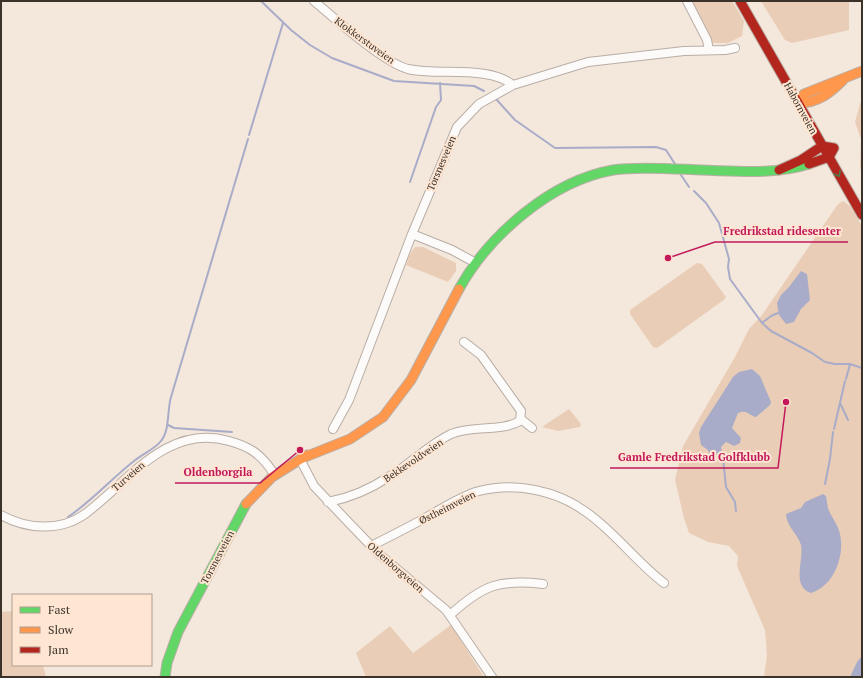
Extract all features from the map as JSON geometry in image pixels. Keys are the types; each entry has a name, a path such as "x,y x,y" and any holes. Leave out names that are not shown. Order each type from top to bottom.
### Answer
{"main road":[{"name":"Habornveien","path":"740,1 862,215"},
{"path":"748,1 787,64"},
{"path":"843,80 830,92 810,105 799,103 803,91 843,80 862,71"},
{"name":"Habornveien","path":"803,91 862,199"},
{"path":"822,146 834,148 829,157 790,170 779,170 801,160 822,146"},
{"name":"Torsnesveien","path":"165,677 167,663 178,632 230,531 250,499 274,474 300,459 350,439 383,417 388,408 411,380 452,300 476,263 494,242 540,200 567,185 589,176 614,170 669,169 760,172 779,170"}],"street":[{"name":"Klokkerstuveien","path":"314,1 378,52 400,66 427,71 484,74 504,78 513,85"},
{"path":"686,1 707,40 709,50"},
{"name":"Torsnesveien","path":"333,429 349,400 412,234 457,127 480,104 513,85 588,62 658,53 734,48"},
{"path":"412,234 452,250 476,263"},
{"path":"464,342 482,355 522,411 521,419 532,428"},
{"name":"Bekkevoldveien","path":"328,502 358,493 391,476 435,443 452,434 515,424 521,419"},
{"name":"Turveien","path":"1,515 14,522 35,526 49,526 68,523 84,515 144,461 179,442 195,438 208,437 237,443 262,457 274,474"},
{"name":"Oldenborgveien","path":"300,459 314,486 328,502 371,546 450,615 492,677"},
{"name":"Østheimveien","path":"371,546 478,491 500,488 534,489 561,497 586,512 606,528 651,573 664,583"},
{"path":"450,615 478,591 500,584 521,582 543,584"}],"shaded area":[{"path":"689,1 732,1 744,21 742,36 728,43 711,43"},
{"path":"761,1 849,1 849,30 792,43 785,40"},
{"path":"862,97 862,176 860,167 861,139 855,122"},
{"path":"843,201 850,206 862,226 862,677 764,677 767,655 765,630 737,566 738,556 729,546 708,542 689,533 675,480 683,446 735,357 749,329 762,315 838,204"},
{"path":"415,247 423,247 456,263 456,271 448,282 406,265 410,254"},
{"path":"697,263 702,264 726,297 725,299 657,348 653,347 630,314 630,310"},
{"path":"569,409 581,424 580,427 558,431 542,427"},
{"path":"12,611 12,666 43,666 46,677 1,677 1,612"},
{"path":"451,625 484,677 366,677 356,653 390,626 413,653"}],"water":[{"path":"801,271 807,274 810,300 801,309 794,322 786,324 779,315 777,303 781,295"},
{"path":"752,369 760,376 771,402 770,405 756,417 746,412 738,413 732,428 741,438 740,443 734,446 726,442 721,447 723,458 719,454 711,458 708,450 701,445 699,433 701,427 733,377 739,372"},
{"path":"823,494 826,496 828,508 839,530 841,552 832,577 826,584 811,593 805,590 801,585 801,545 788,522 786,514 801,508 805,502"},
{"path":"862,656 862,677 850,677 857,662"}],"waterway":[{"path":"261,1 290,29"},
{"path":"249,135 283,23"},
{"path":"291,30 310,45 332,58 394,81 474,86 484,91"},
{"path":"410,182 436,107 441,100 440,83"},
{"path":"496,99 515,120 555,148 656,147 666,150 675,164"},
{"path":"68,517 134,461 155,447 164,436 171,397 248,139"},
{"path":"681,175 689,187"},
{"path":"694,191 706,203 719,223 729,259 728,267 730,279 762,323 771,331 812,353 825,362 850,364 862,368"},
{"path":"762,323 778,313"},
{"path":"846,379 850,364"},
{"path":"834,429 845,381"},
{"path":"840,403 848,420"},
{"path":"168,425 174,428 232,432"},
{"path":"825,484 833,432"},
{"path":"723,458 726,487 735,502 736,511"}],"traffic: fast":[{"path":"459,289 487,249 524,213 545,198 590,176 613,170 633,168 755,172 782,170 809,164"},
{"path":"165,677 167,663 178,632 246,504"}],"traffic: slow":[{"path":"843,80 818,99 806,103 799,103 804,94 862,71"},
{"path":"300,459 350,439 383,417 411,380 459,289"},
{"path":"246,504 272,477 307,455"}],"traffic: jam":[{"path":"740,1 862,215"},
{"path":"779,170 801,160 822,146 834,148 829,157 809,164"}],"place":[{"name":"Fredrikstad ridesenter","path":"668,258"},
{"name":"Gamle Fredrikstad Golfklubb","path":"786,402"},
{"name":"Oldenborgila","path":"300,450"}]}
